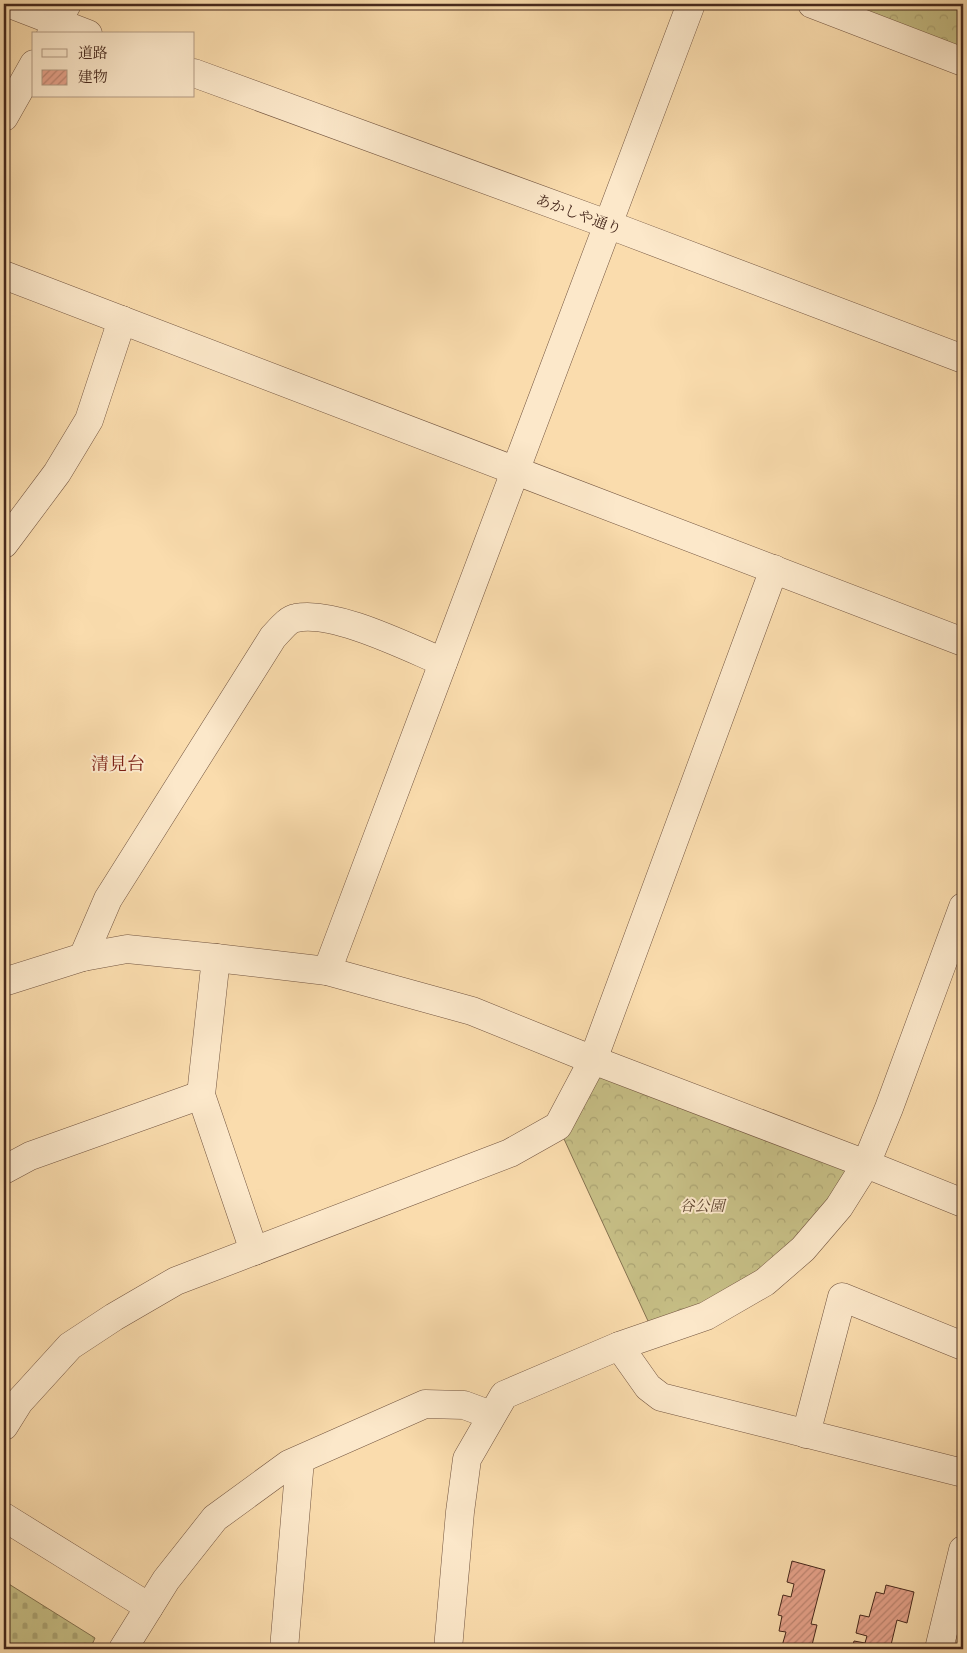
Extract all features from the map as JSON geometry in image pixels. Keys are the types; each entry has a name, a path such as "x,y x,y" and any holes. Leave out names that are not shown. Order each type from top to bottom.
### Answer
{"street":[{"path":"10,4 58,20 84,32"},
{"path":"327,971 691,4"},
{"path":"812,4 963,62"},
{"path":"4,117 32,68"},
{"name":"あかしや通り","path":"195,72 607,224 963,359"},
{"path":"4,274 963,642"},
{"path":"4,544 57,474 89,420 122,320"},
{"path":"4,1426 19,1402 70,1346 114,1317 176,1281 510,1154 558,1126 593,1060 774,570"},
{"path":"83,957 108,899 273,637 294,618 314,616 352,624 443,662"},
{"path":"448,1649 460,1512 467,1459 504,1395 618,1346 706,1316 765,1282 802,1249 839,1207 866,1164 889,1108 963,907"},
{"path":"4,982 83,957 127,949 327,971 472,1011 593,1060 866,1164 963,1204"},
{"path":"216,958 201,1094 254,1251"},
{"path":"4,1170 30,1156 201,1094"},
{"path":"806,1434 842,1297 963,1346"},
{"path":"618,1346 648,1388 661,1397 806,1434 963,1470"},
{"path":"123,1649 166,1580 215,1518 289,1464 425,1404 464,1404 491,1415"},
{"path":"284,1649 300,1460"},
{"path":"4,1517 149,1607"},
{"path":"939,1649 963,1550"}],"green space":[{"path":"813,4 963,4 963,33 959,44 935,50"},
{"name":"谷公園","path":"593,1060 866,1164 803,1249 654,1334 558,1126"},
{"path":"4,1581 95,1638 90,1649 4,1649"}],"building":[{"path":"792,1561 825,1570 811,1624 817,1625 811,1649 774,1649 775,1644 782,1646 786,1632 779,1631 782,1616 778,1615 783,1595 791,1597 794,1584 787,1582"},
{"path":"886,1585 914,1592 907,1623 897,1620 890,1649 852,1649 854,1641 865,1643 867,1636 856,1633 860,1615 869,1617 876,1592 884,1594"}],"district":[{"name":"清見台","path":"118,764"}]}
